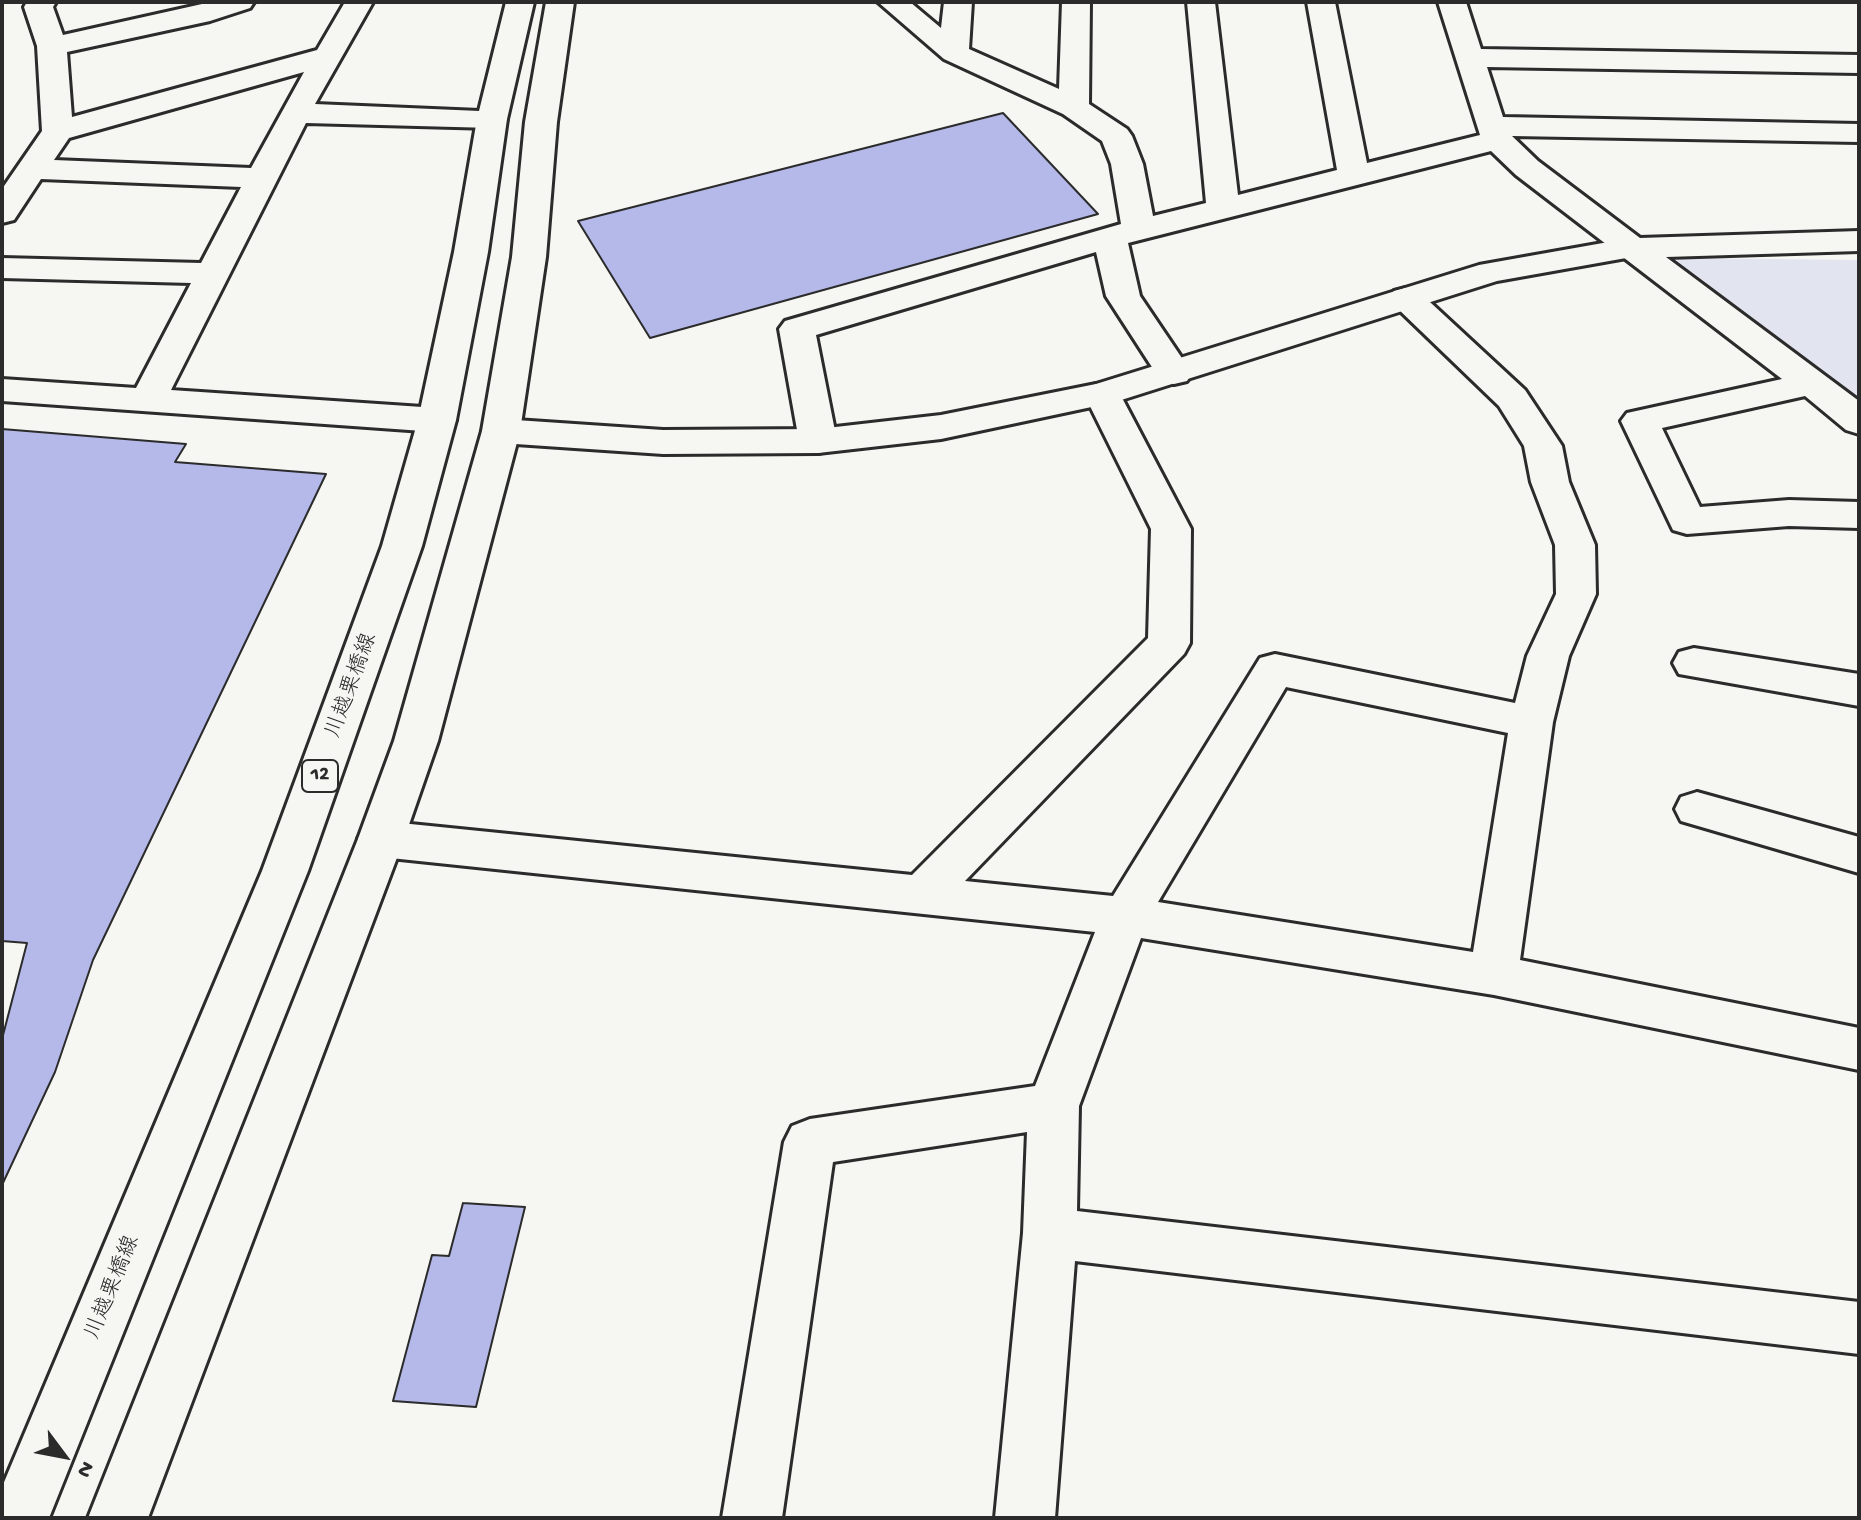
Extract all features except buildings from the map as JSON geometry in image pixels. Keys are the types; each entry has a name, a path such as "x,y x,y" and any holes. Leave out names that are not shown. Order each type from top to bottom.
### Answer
{"street":[{"path":"52,46 200,15 240,2"},
{"path":"148,400 295,113 359,2"},
{"name":"川越栗橋線","path":"19,1518 285,871 397,560 437,420 471,252 492,119 520,2"},
{"path":"118,1518 381,839 416,741 501,431 529,257 541,122 560,2"},
{"path":"892,2 954,53 1074,107 1116,136 1127,164 1123,296 1174,373"},
{"path":"954,53 958,2"},
{"path":"1074,107 1076,2"},
{"path":"1201,2 1223,209"},
{"path":"1321,2 1354,176"},
{"path":"1452,2 1494,133 1527,168 1859,422"},
{"path":"31,5 52,46 58,131"},
{"path":"2,213 58,131 331,55"},
{"path":"1469,58 1859,64"},
{"path":"295,113 492,119"},
{"path":"818,441 797,329 1124,234 1354,176 1494,133 1859,133"},
{"path":"31,169 261,178"},
{"path":"501,431 663,442 818,441 941,427 1102,394 1491,272 1631,248 1859,241"},
{"path":"2,268 213,273"},
{"path":"1406,298 1512,398 1543,446 1550,482 1575,545 1576,594 1548,656 1531,722 1494,975"},
{"path":"1810,384 1640,421 1687,521 1789,513 1859,515"},
{"path":"2,390 437,420"},
{"path":"924,893 1169,643 1171,529 1102,394"},
{"path":"1694,663 1859,690"},
{"path":"1025,1518 1050,1233 1053,1106 1125,916 1275,669 1531,722"},
{"path":"1697,809 1859,855"},
{"path":"381,839 1125,916 1494,975 1859,1049"},
{"path":"752,1518 810,1142 1053,1106"},
{"path":"1050,1233 1859,1328"}],"shaded area":[{"path":"1678,258 1859,260 1859,405 1844,390 1671,269"}]}
